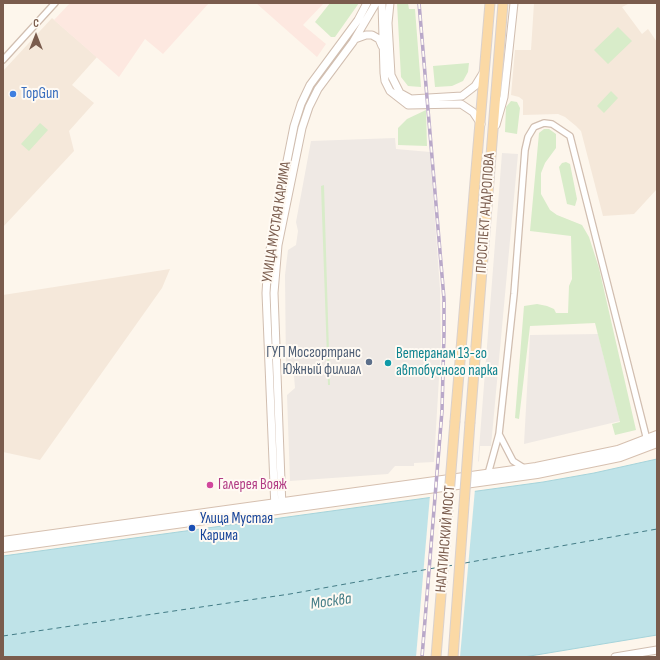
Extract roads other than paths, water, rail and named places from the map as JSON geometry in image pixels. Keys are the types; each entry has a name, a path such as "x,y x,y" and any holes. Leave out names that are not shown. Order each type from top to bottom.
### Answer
{"main road":[{"name":"ПРОСПЕКТ АНДРОПОВА","path":"455,420 486,68 490,3"},
{"name":"ПРОСПЕКТ АНДРОПОВА","path":"470,422 503,3"},
{"name":"НАГАТИНСКИЙ МОСТ","path":"436,657 455,420"},
{"name":"НАГАТИНСКИЙ МОСТ","path":"453,657 470,422"},
{"path":"3,548 526,469 610,452 657,435"},
{"path":"3,541 556,471 620,457 657,443"}],"street":[{"path":"3,60 55,3"},
{"name":"УЛИЦА МУСТАЯ КАРИМА","path":"278,507 266,293 267,268 272,237 294,126 301,104 318,73 364,11 367,3"},
{"path":"390,3 388,17 391,74 396,88 406,97 416,99 462,96 479,83 486,68"},
{"path":"491,147 504,97 514,3"},
{"path":"364,11 379,5"},
{"path":"379,5 388,17"},
{"path":"379,5 385,81 396,97 408,105 461,104 473,112 481,125"},
{"name":"УЛИЦА МУСТАЯ КАРИМА","path":"278,507 274,293 278,245 303,123 318,90 379,5"},
{"path":"352,42 361,36 372,35 379,39 383,48"},
{"path":"488,474 499,434 514,294 525,150 528,137 534,127 544,123 552,124 563,129 570,136 646,440"},
{"path":"499,434 513,461 526,469"},
{"path":"615,657 657,650"}],"water":[{"name":"Москва","path":"657,459 657,635 524,657 3,657 3,556 543,482 594,473"}],"railway":[{"path":"419,3 444,299 442,411 422,657"}],"place":[{"name":"TopGun","path":"13,94"},
{"name":"ГУП Мосгортранс Южный филиал","path":"369,362"},
{"name":"Ветеранам 13-го автобусного парка","path":"388,363"},
{"name":"Галерея Вояж","path":"210,485"},
{"name":"Улица Мустая Карима","path":"192,528"}]}
